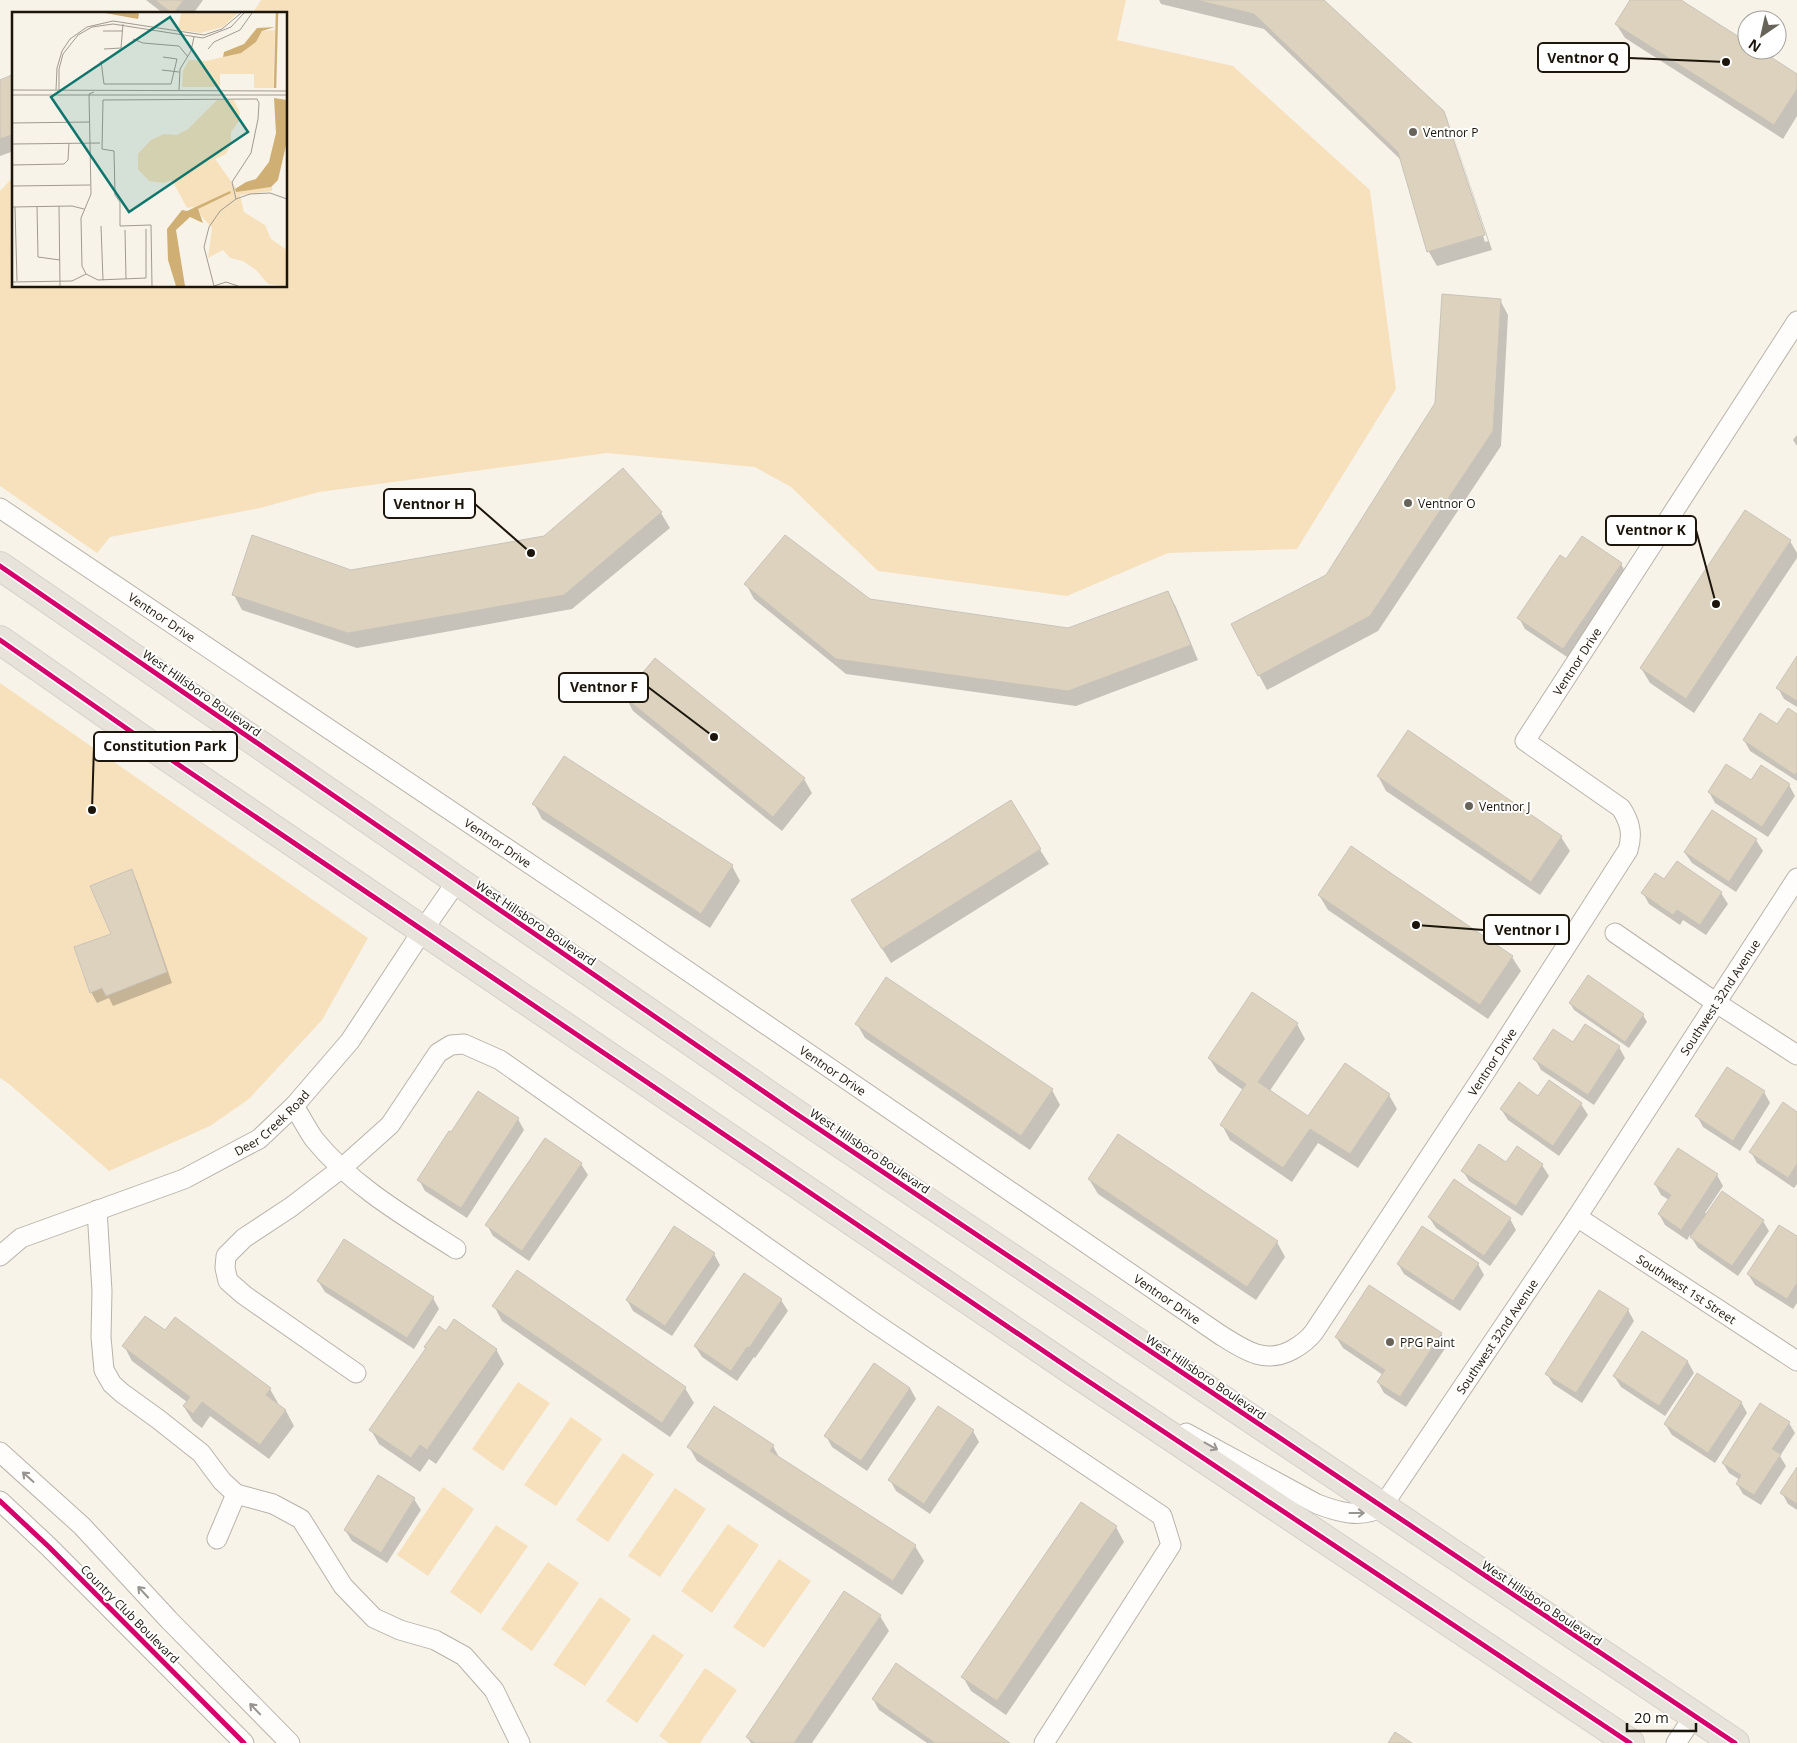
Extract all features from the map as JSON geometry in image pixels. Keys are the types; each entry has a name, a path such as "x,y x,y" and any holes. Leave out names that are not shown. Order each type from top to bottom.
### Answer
{"main road":[{"name":"West Hillsboro Boulevard","path":"0,566 792,1111 1733,1742"},
{"path":"0,640 176,763 1076,1372 1630,1743"}],"street":[{"name":"Ventnor Drive","path":"0,508 599,911 1219,1334 1247,1351 1269,1357 1289,1351 1308,1340 1314,1332 1486,1071 1628,850 1631,842 1631,829 1621,808 1525,741 1797,321"},
{"name":"Southwest 32nd Avenue","path":"1382,1507 1577,1217 1797,878"},
{"name":"Deer Creek Road","path":"0,1256 21,1238 184,1180 259,1139 294,1106 350,1041 457,881"},
{"path":"1615,933 1715,1002 1797,1055"},
{"path":"356,1373 244,1295 228,1281 225,1268 226,1256 244,1238 342,1168 390,1125 438,1053 451,1045 464,1044 500,1060 873,1322 1162,1516 1171,1545 1044,1743"},
{"path":"294,1106 314,1138 342,1168 386,1204 456,1249"},
{"path":"97,1210 102,1290 101,1337 104,1370 108,1378 122,1394 158,1419 201,1453 222,1481 236,1494 273,1504 301,1519 343,1586 374,1618 400,1630 435,1640 464,1656 494,1690 520,1743"},
{"name":"Southwest 1st Street","path":"1577,1217 1797,1361"},
{"path":"1076,1372 1317,1504 1356,1514 1374,1512 1382,1507"},
{"name":"Country Club Boulevard","path":"0,1452 82,1526 169,1620 290,1743"},
{"path":"217,1539 236,1494"},
{"name":"Country Club Boulevard","path":"0,1501 49,1547 244,1743"},
{"path":"1676,1743 1694,1716"}],"shaded area":[{"path":"261,0 1126,0 1117,40 1233,66 1370,190 1396,389 1297,549 1168,553 1067,596 878,571 791,487 755,467 607,453 319,492 260,508 110,537 97,553 0,486 0,191 12,178 12,288 288,288 288,12 253,12"},
{"path":"0,683 368,938 322,1020 249,1099 210,1126 109,1171 0,1078"},
{"path":"518,1382 550,1403 503,1471 472,1449"},
{"path":"571,1417 602,1439 556,1506 524,1485"},
{"path":"623,1453 654,1474 608,1542 576,1520"},
{"path":"443,1487 474,1509 428,1576 397,1555"},
{"path":"675,1488 706,1509 660,1577 628,1556"},
{"path":"728,1524 759,1545 712,1613 681,1591"},
{"path":"496,1525 528,1546 481,1614 450,1592"},
{"path":"779,1559 811,1581 764,1648 733,1627"},
{"path":"548,1562 579,1583 532,1651 501,1629"},
{"path":"600,1597 631,1619 585,1686 553,1665"},
{"path":"653,1634 684,1655 637,1723 606,1701"},
{"path":"705,1668 737,1690 700,1743 669,1743 659,1736"}],"building":[{"path":"155,0 184,0 175,12 170,12"},
{"name":"Ventnor P","path":"1196,0 1324,0 1444,111 1485,235 1427,252 1398,152 1254,14"},
{"path":"1630,0 1681,0 1737,36 1737,60 1775,60 1797,74 1797,89 1774,125 1615,24"},
{"path":"12,75 12,135 0,139 0,80"},
{"name":"Ventnor O","path":"1442,294 1501,299 1493,431 1370,616 1258,676 1231,624 1326,575 1435,403"},
{"path":"623,468 662,512 564,595 348,633 232,595 252,535 351,570 544,536"},
{"path":"1745,510 1791,540 1686,699 1640,668"},
{"path":"785,535 870,599 1068,628 1168,591 1191,645 1068,691 836,659 744,584"},
{"path":"1582,536 1622,563 1563,649 1517,618 1560,555 1566,559"},
{"path":"1797,656 1797,701 1776,688"},
{"path":"655,658 805,778 773,817 623,696"},
{"path":"1788,708 1797,714 1797,772 1795,775 1743,740 1760,713 1777,724"},
{"name":"Ventnor J","path":"1408,730 1562,836 1531,882 1377,776"},
{"path":"564,756 733,865 701,914 532,804"},
{"path":"1726,764 1751,780 1761,765 1790,784 1762,827 1708,792"},
{"path":"1011,800 1041,849 882,949 851,900"},
{"path":"1712,810 1757,839 1729,882 1684,852"},
{"path":"1351,846 1513,956 1480,1005 1318,895"},
{"path":"1677,861 1722,892 1700,925 1677,910 1673,915 1641,893 1655,873 1664,879"},
{"path":"132,869 167,972 106,996 102,988 90,993 74,947 111,934 90,886"},
{"path":"1588,975 1644,1014 1625,1042 1569,1003"},
{"path":"886,977 1053,1089 1021,1136 855,1024"},
{"path":"1252,992 1298,1023 1258,1082 1308,1116 1345,1063 1390,1094 1350,1154 1310,1129 1283,1168 1220,1125 1246,1084 1208,1058"},
{"path":"1585,1024 1620,1046 1588,1095 1533,1059 1553,1029 1573,1042"},
{"path":"1727,1067 1765,1091 1733,1141 1695,1116"},
{"path":"1549,1080 1582,1103 1553,1146 1500,1109 1519,1082 1538,1096"},
{"path":"478,1091 519,1118 461,1208 417,1180"},
{"path":"1783,1102 1797,1112 1797,1164 1788,1178 1749,1152"},
{"path":"1118,1134 1278,1241 1247,1287 1088,1179"},
{"path":"545,1138 582,1163 522,1251 485,1225"},
{"path":"1479,1144 1506,1162 1517,1146 1543,1164 1516,1206 1461,1171"},
{"path":"1678,1148 1718,1174 1681,1230 1658,1214 1671,1195 1654,1184"},
{"path":"1454,1179 1511,1218 1484,1256 1428,1217"},
{"path":"1722,1191 1764,1220 1732,1266 1690,1237"},
{"path":"1779,1225 1797,1236 1797,1283 1787,1299 1747,1274"},
{"path":"674,1226 715,1253 665,1326 626,1300"},
{"path":"1422,1226 1479,1263 1453,1301 1397,1264"},
{"path":"344,1239 434,1297 407,1338 317,1281"},
{"path":"517,1270 686,1387 662,1423 492,1306"},
{"path":"744,1273 782,1299 731,1371 694,1346"},
{"path":"1369,1285 1442,1333 1400,1397 1377,1382 1385,1370 1335,1337"},
{"path":"1599,1290 1629,1309 1576,1393 1545,1374"},
{"path":"145,1316 165,1330 175,1317 271,1388 266,1395 286,1410 260,1445 202,1402 193,1414 183,1406 190,1397 122,1346"},
{"path":"454,1319 497,1349 427,1450 420,1445 411,1458 369,1430 439,1326 446,1331"},
{"path":"1642,1331 1688,1361 1659,1406 1613,1376"},
{"path":"874,1363 910,1388 861,1461 824,1436"},
{"path":"1697,1373 1742,1402 1708,1453 1664,1424"},
{"path":"1760,1403 1790,1422 1772,1449 1781,1454 1754,1495 1736,1484 1741,1475 1722,1463"},
{"path":"714,1406 774,1445 770,1451 916,1545 893,1581 687,1447"},
{"path":"938,1406 974,1430 924,1504 888,1480"},
{"path":"1797,1467 1797,1504 1780,1493"},
{"path":"378,1475 415,1498 381,1553 344,1530"},
{"path":"1081,1502 1117,1526 997,1701 961,1677"},
{"path":"844,1591 881,1615 794,1743 755,1743 746,1737"},
{"path":"896,1663 1010,1743 935,1743 872,1699"},
{"path":"1395,1732 1412,1743 1388,1743"}],"cycle path":[{"path":"0,566 792,1111 1735,1743"},
{"path":"0,640 176,763 1076,1373 1630,1743"},
{"path":"0,1501 49,1547 244,1743"}],"place":[{"name":"Ventnor Q","path":"1726,62"},
{"name":"Ventnor P","path":"1413,132"},
{"name":"Ventnor O","path":"1408,503"},
{"name":"Ventnor H","path":"531,553"},
{"name":"Ventnor K","path":"1716,604"},
{"name":"Ventnor F","path":"714,737"},
{"name":"Ventnor J","path":"1469,806"},
{"name":"Constitution Park","path":"92,810"},
{"name":"Ventnor I","path":"1416,925"},
{"name":"PPG Paint","path":"1390,1342"}]}
